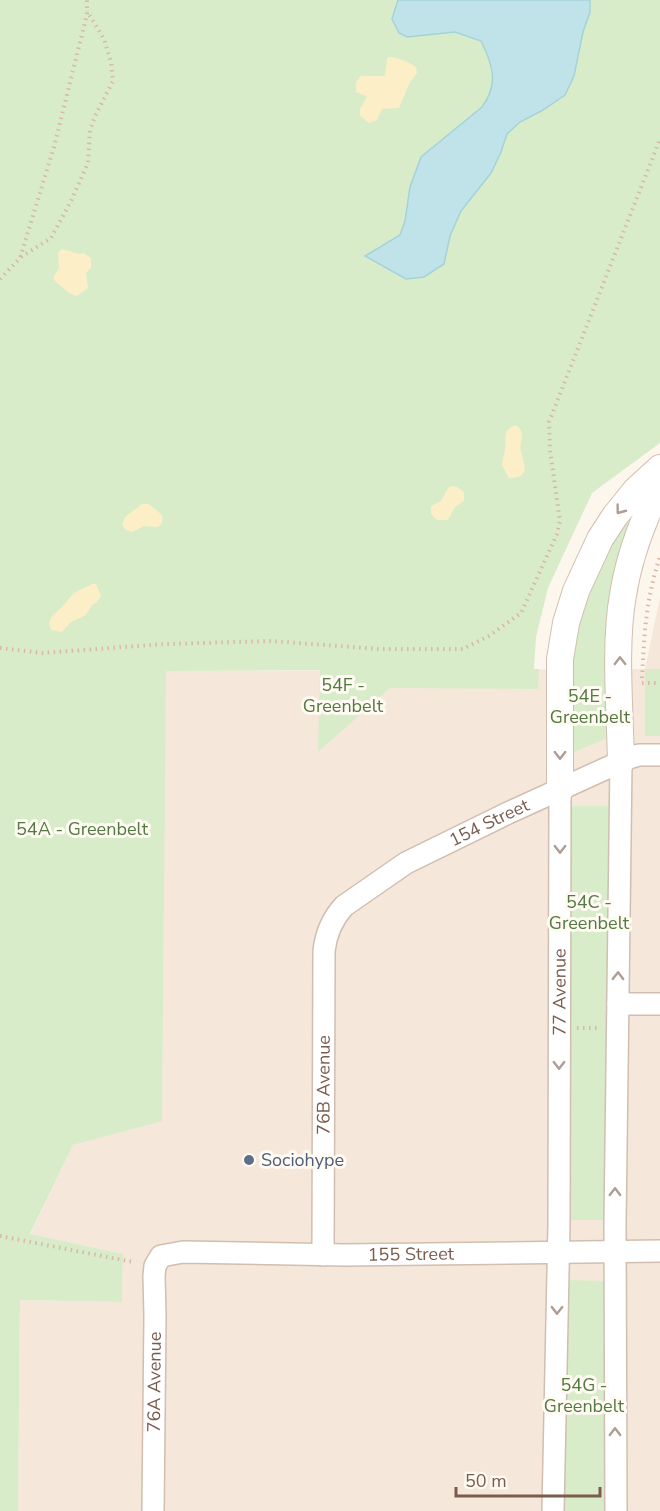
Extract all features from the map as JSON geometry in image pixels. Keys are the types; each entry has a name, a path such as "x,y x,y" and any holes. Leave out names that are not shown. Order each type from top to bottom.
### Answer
{"street":[{"name":"77 Avenue","path":"553,1511 558,1252 560,659 566,624 576,591 600,538 636,490 660,468"},
{"path":"616,1511 615,1251 621,762 619,629 622,596 638,535 660,485"},
{"name":"154 Street","path":"334,920 344,906 406,863 508,813 621,762 639,755 660,755"},
{"name":"76B Avenue","path":"323,1255 324,951 326,935 334,920"},
{"path":"618,1004 660,1004"},
{"name":"155 Street","path":"161,1256 183,1252 323,1255 660,1251"},
{"name":"76A Avenue","path":"153,1511 154,1276 155,1266 161,1256"}],"path":[{"path":"20,258 54,147 87,11 87,2"},
{"path":"0,279 20,258 51,238 88,163 90,130 113,81 111,62 104,39 87,11"},
{"path":"0,648 42,653 165,644 271,641 379,649 464,649 489,636 521,612 557,534 560,521 550,450 549,422 660,139"},
{"path":"642,691 646,614 652,579 660,558"},
{"path":"642,682 660,683"},
{"path":"567,1028 609,1028"},
{"path":"0,1236 133,1262"}],"shaded area":[{"path":"660,597 660,1511 18,1511 20,1300 122,1302 123,1254 30,1235 73,1145 162,1120 165,671 645,669"}],"green space":[{"path":"0,0 660,0 660,443 592,493 548,588 536,637 534,669 539,669 538,689 390,688 318,752 320,670 166,671 162,1121 73,1145 30,1234 123,1254 122,1302 20,1300 18,1511 0,1511"},
{"name":"54E - Greenbelt","path":"642,493 612,736 567,755 568,658 583,592"},
{"path":"645,669 660,669 660,736 645,736"},
{"name":"54C - Greenbelt","path":"569,806 610,806 608,1220 567,1220"},
{"name":"54G - Greenbelt","path":"564,1280 606,1281 604,1511 562,1511"}],"sand":[{"path":"389,57 413,65 417,73 410,82 399,108 382,109 377,120 369,123 360,116 360,109 367,96 356,92 356,82 361,76 385,76"},
{"path":"62,249 79,254 84,253 91,258 91,268 86,273 88,288 77,296 69,293 54,280 59,268 58,253"},
{"path":"516,425 522,434 520,447 525,469 521,476 509,478 502,465 506,432"},
{"path":"452,486 464,492 464,501 455,507 448,520 437,520 431,514 431,506 441,501 448,488"},
{"path":"142,504 149,504 162,515 162,523 158,527 144,526 132,532 126,530 122,525 125,517"},
{"path":"96,584 101,596 86,615 71,622 62,632 51,630 49,622 52,616 74,593"}],"water":[{"path":"398,0 590,0 590,12 583,32 574,76 565,95 520,122 507,134 491,173 461,211 450,236 444,264 424,277 406,279 365,256 400,235 405,221 410,187 421,157 482,107 491,90 492,74 489,58 481,41 455,32 407,37 399,33 392,19"}],"place":[{"name":"Sociohype","path":"249,1160"}],"park label":[{"name":"54F - Greenbelt","path":"343,695"},
{"name":"54A - Greenbelt","path":"82,829"}]}
